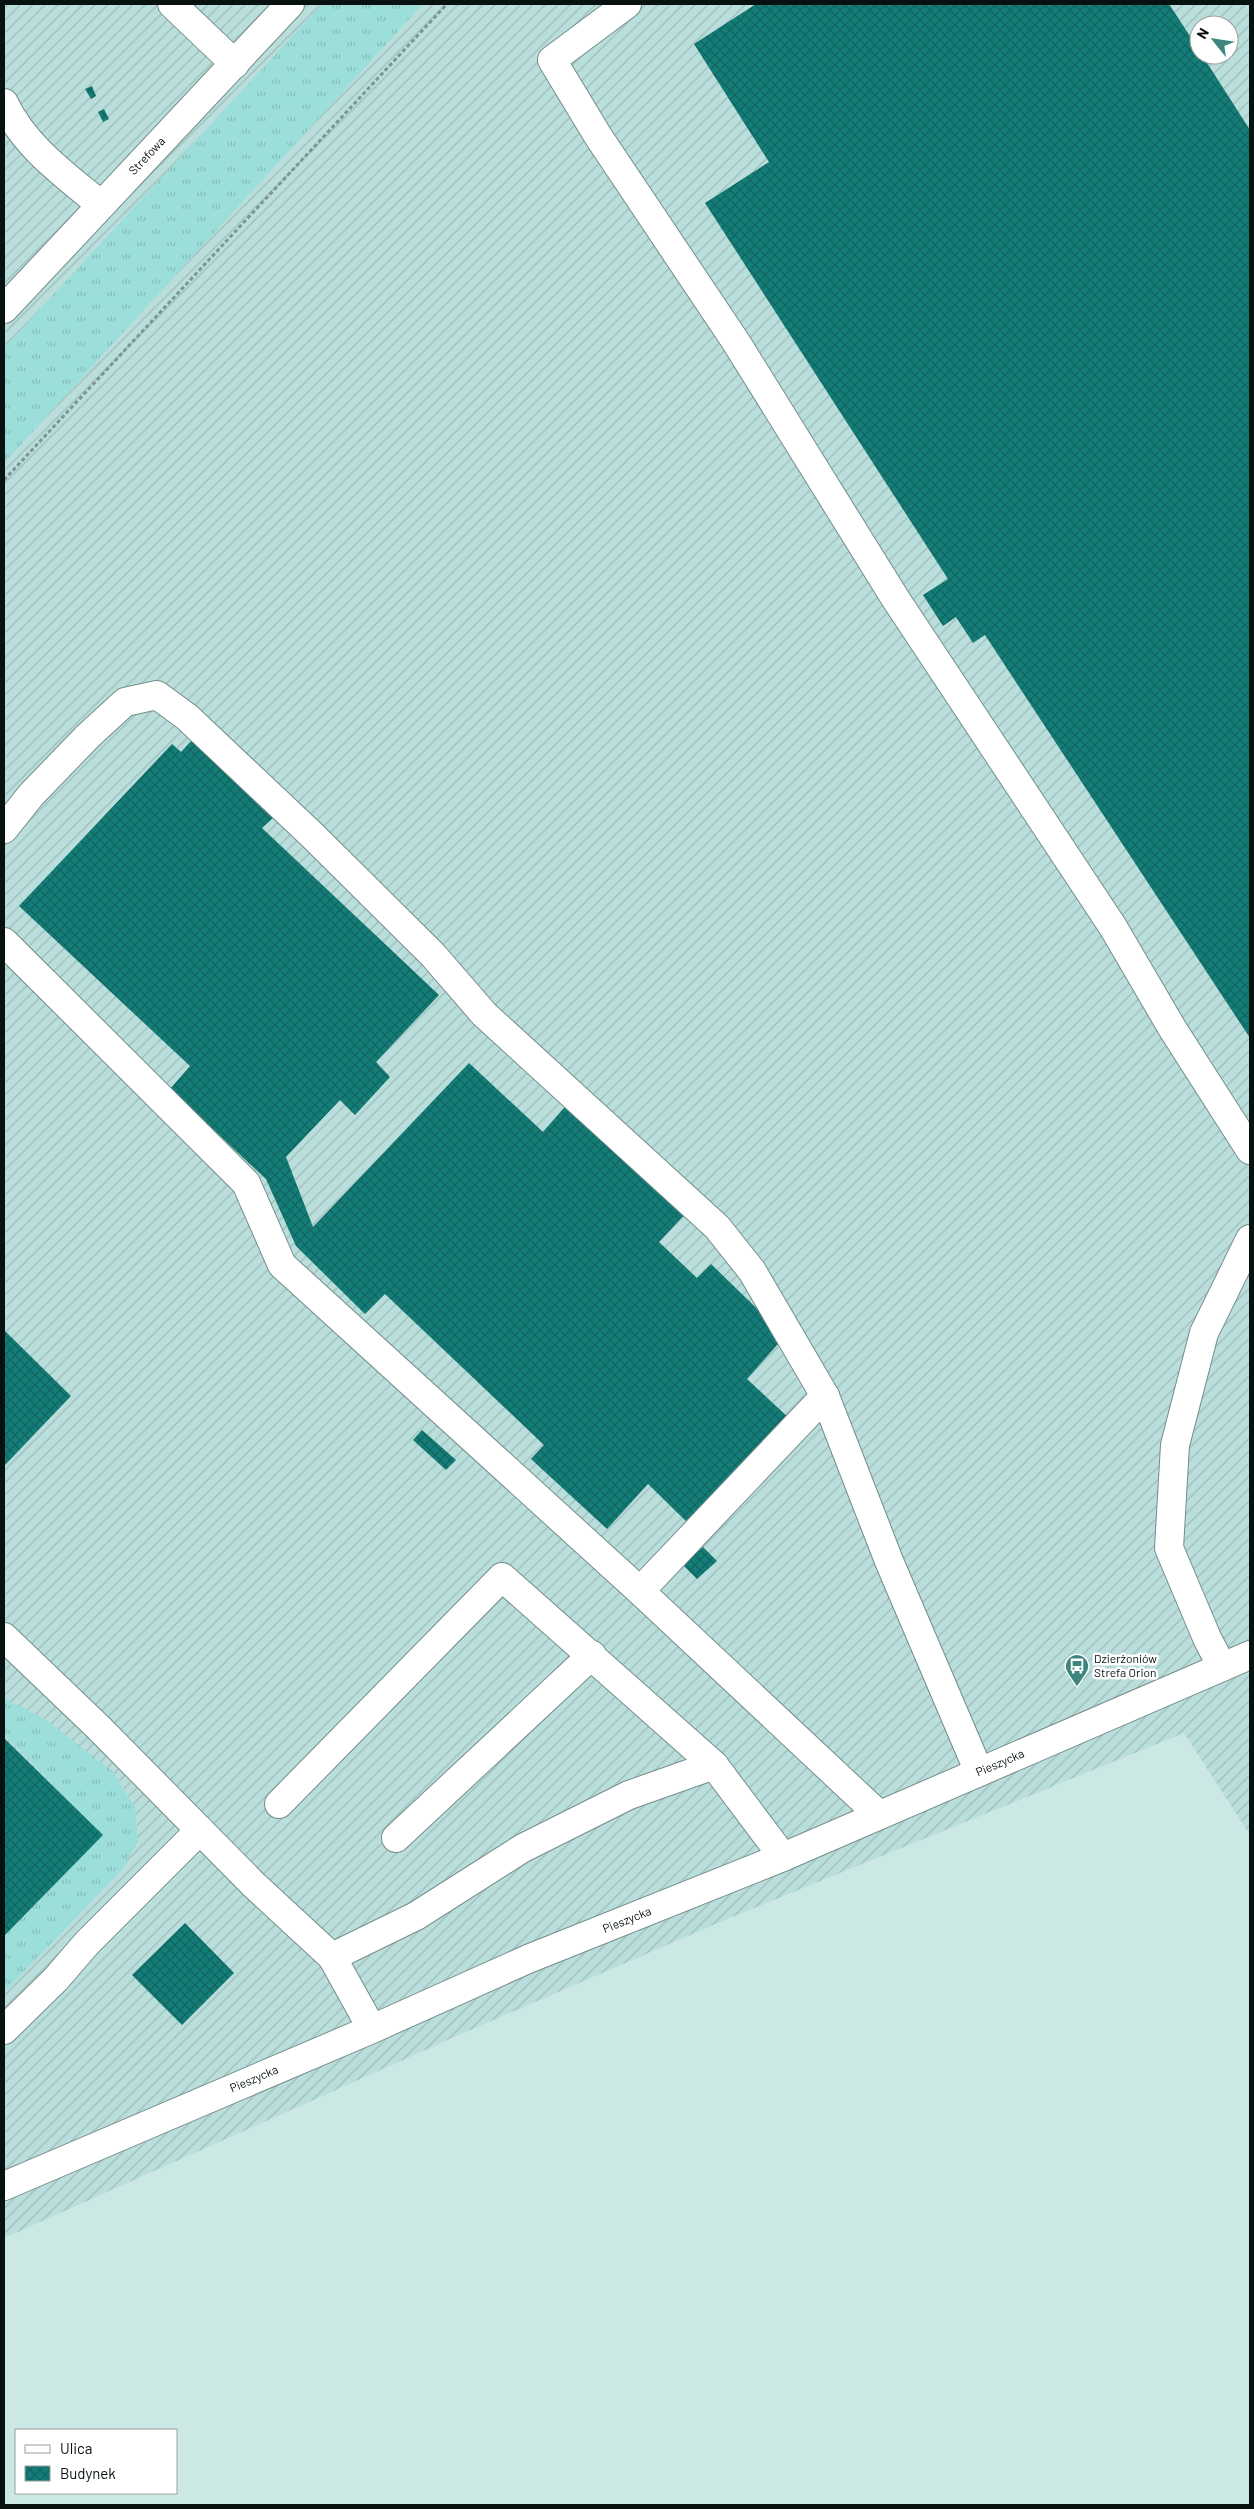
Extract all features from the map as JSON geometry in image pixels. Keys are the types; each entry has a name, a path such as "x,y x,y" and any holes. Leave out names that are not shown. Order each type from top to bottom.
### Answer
{"street":[{"path":"172,4 235,64"},
{"name":"Strefowa","path":"4,309 290,4"},
{"path":"627,4 552,60 598,136 736,342 895,598 1113,927 1172,1028 1250,1150"},
{"path":"6,115 34,149 101,205"},
{"path":"4,829 37,788 88,736 125,702 157,695 187,717 305,828 434,955 484,1014 717,1227 752,1271 825,1396 889,1561 979,1772"},
{"path":"4,942 246,1183 282,1265 640,1591 878,1814"},
{"path":"1222,1667 1207,1638 1169,1548 1175,1445 1204,1333 1250,1239"},
{"path":"640,1591 825,1396"},
{"path":"279,1804 502,1577 592,1654 714,1765 782,1857"},
{"path":"4,1637 253,1884 332,1957 372,2029"},
{"path":"396,1838 592,1654"},
{"name":"Pieszycka","path":"4,2186 372,2029 528,1959 782,1857 1250,1655"},
{"path":"332,1957 416,1916 523,1848 629,1795 714,1765"},
{"path":"4,2030 56,1979 86,1943 200,1830"}],"path":[{"path":"4,480 447,4"}],"shaded area":[{"path":"4,4 1250,4 1250,1835 1184,1733 727,1919 468,2031 4,2238"}],"green space":[{"path":"322,4 423,4 4,463 4,348"},
{"path":"4,1698 46,1720 112,1771 135,1807 138,1841 121,1871 4,1992 4,1936 102,1835 4,1734"}],"building":[{"path":"756,4 1169,4 1189,35 1189,65 1208,65 1250,130 1250,1038 985,635 973,643 956,617 943,626 923,595 948,579 705,203 769,162 694,44"},
{"path":"92,86 96,96 91,99 85,89"},
{"path":"104,109 109,119 103,122 98,112"},
{"path":"192,740 274,817 262,828 439,995 376,1062 390,1077 355,1115 340,1100 286,1157 313,1227 469,1063 543,1132 569,1102 688,1211 659,1242 697,1278 711,1264 785,1336 747,1379 792,1421 692,1527 648,1484 607,1529 531,1459 544,1445 385,1294 365,1314 296,1246 266,1179 170,1089 190,1066 19,906 172,744 181,752"},
{"path":"4,1330 71,1396 4,1466"},
{"path":"422,1430 456,1460 446,1470 413,1440"},
{"path":"703,1547 717,1561 697,1579 683,1565"},
{"path":"4,1738 103,1835 4,1936"},
{"path":"185,1923 234,1973 182,2025 132,1975"}],"place":[{"name":"Dzierżoniów Strefa Orion","path":"1077,1687"}]}
